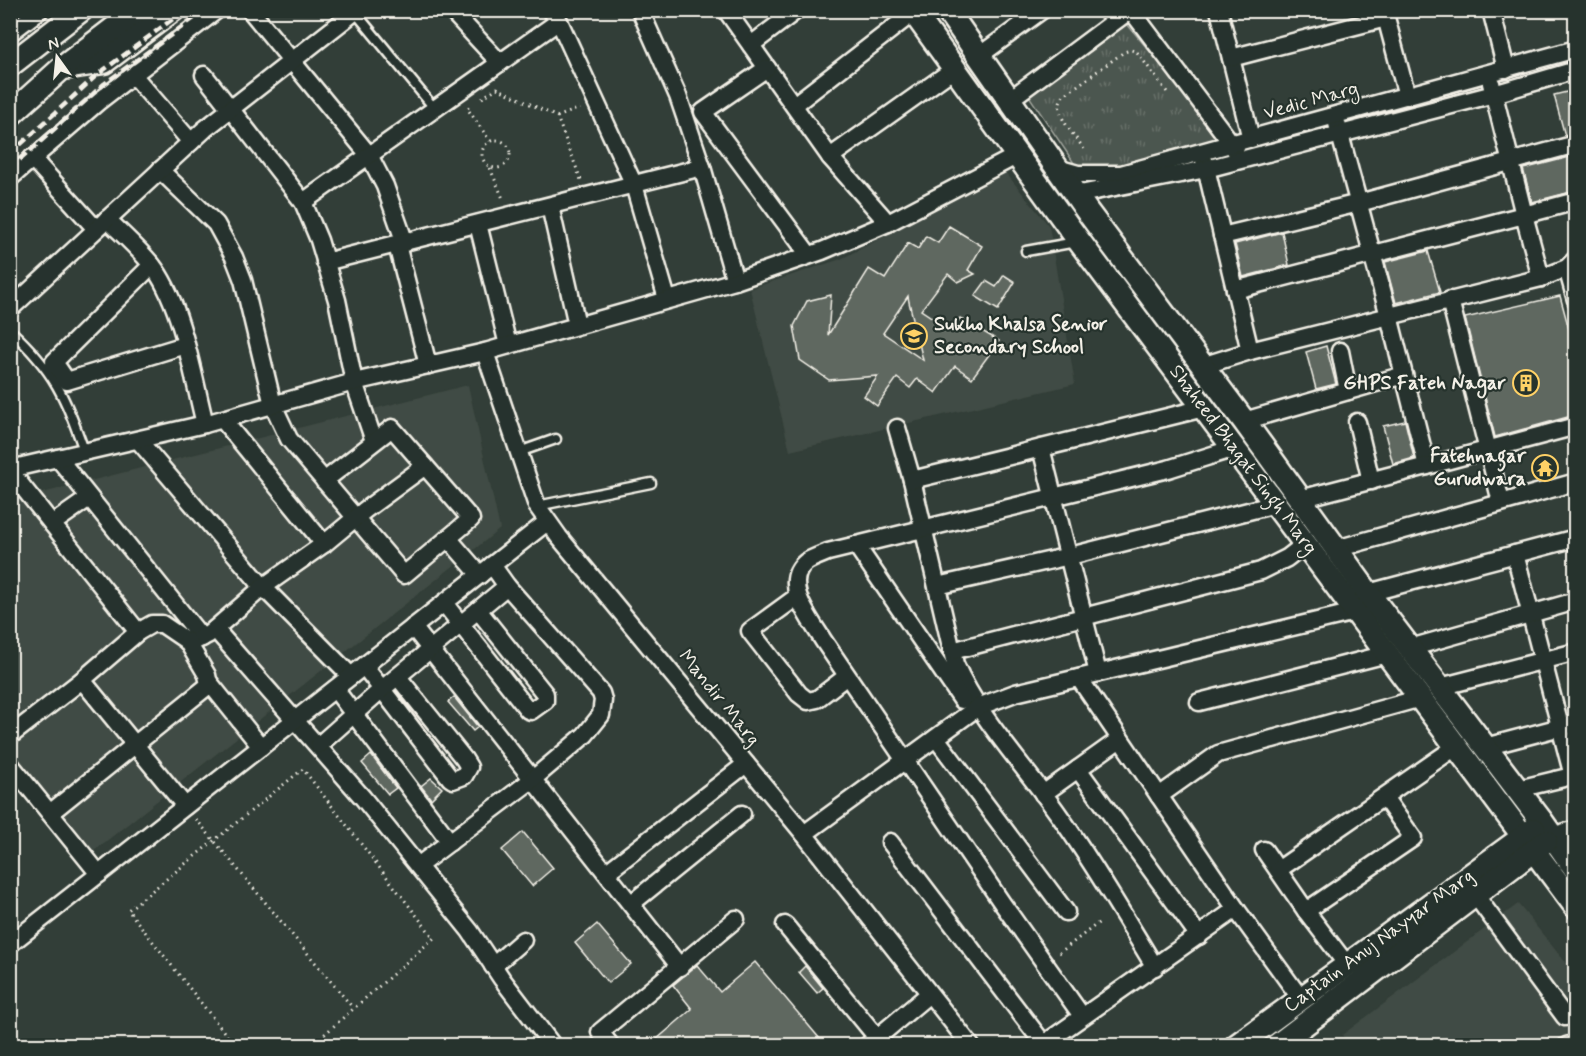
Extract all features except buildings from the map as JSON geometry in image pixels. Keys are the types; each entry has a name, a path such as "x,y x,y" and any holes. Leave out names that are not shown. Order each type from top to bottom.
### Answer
{"main road":[{"path":"10,65 81,10"},
{"path":"10,115 62,68 138,10"},
{"path":"62,68 104,62 173,10"},
{"name":"Shaheed Bhagat Singh Marg","path":"947,10 1075,195 1410,648 1456,746 1575,907"},
{"name":"Shaheed Bhagat Singh Marg","path":"913,11 1079,241 1387,654 1430,692 1485,747 1518,789 1575,870"},
{"path":"1529,844 1547,829"},
{"name":"Captain Anuj Nayyar Marg","path":"1276,1046 1476,896 1529,844"},
{"name":"Captain Anuj Nayyar Marg","path":"1236,1046 1347,965 1529,844"}],"street":[{"path":"10,33 40,10"},
{"path":"10,178 133,75 217,10"},
{"path":"250,10 369,156 385,186 401,244 428,365"},
{"path":"451,10 500,63"},
{"path":"640,10 678,96 702,167 735,281"},
{"path":"726,10 830,157 888,223"},
{"path":"751,45 797,10"},
{"path":"979,56 1042,10"},
{"path":"1009,100 1130,10 1232,144 1240,160"},
{"path":"1219,10 1251,139"},
{"path":"1491,10 1506,69"},
{"path":"10,309 190,142 291,62 335,17 356,11"},
{"path":"794,105 913,11"},
{"path":"1231,58 1385,14 1407,96"},
{"path":"303,202 500,63 555,16 634,185 667,299"},
{"name":"Vedic Marg","path":"1075,195 1204,161 1232,144 1575,49"},
{"path":"767,68 704,112 809,255"},
{"path":"830,157 954,69"},
{"name":"Vedic Marg","path":"1057,168 1078,174 1121,174 1204,161 1240,160 1494,94 1575,70"},
{"path":"1489,74 1541,278"},
{"path":"133,75 190,142"},
{"path":"204,75 303,202 319,240 336,300 354,382 374,441"},
{"path":"1335,116 1427,466"},
{"path":"1222,236 1359,203 1575,144"},
{"path":"138,632 52,524 18,494 10,470 139,441 223,420 354,382 485,352 735,281 809,255 888,223 1018,155"},
{"path":"32,158 102,224 152,265 174,305 205,424"},
{"path":"1204,161 1250,351"},
{"path":"325,262 702,167"},
{"path":"160,170 216,224 234,257 243,280 273,405 289,439 324,481 356,517 404,575 471,519 392,428 324,481"},
{"path":"1235,290 1575,201"},
{"path":"550,206 577,325"},
{"path":"478,224 508,345"},
{"path":"1202,366 1250,351 1541,278 1571,263 1575,300"},
{"path":"152,265 54,362 67,381 185,345"},
{"path":"1450,300 1501,502"},
{"path":"1340,351 1348,391"},
{"name":"Mandir Marg","path":"485,352 537,506 548,522 804,834 970,1046"},
{"path":"1244,422 1404,375"},
{"path":"912,480 1204,408"},
{"path":"223,420 324,544"},
{"path":"1358,422 1371,481"},
{"path":"1300,499 1575,426"},
{"path":"897,428 924,528 955,664 964,684 1105,885 1155,967"},
{"path":"139,441 263,587 381,690 450,778 453,780 464,776 469,767 464,759 398,677"},
{"path":"1041,448 1098,673"},
{"path":"1082,1016 823,640 798,596 795,585 805,562 828,552 1168,469 1234,448"},
{"path":"57,458 201,636 296,720 319,745 470,931 493,966 553,1046"},
{"path":"201,636 425,466"},
{"path":"1336,549 1575,482"},
{"path":"52,524 89,498"},
{"path":"937,586 1069,556 1276,504"},
{"path":"10,944 548,522"},
{"path":"1368,594 1575,537"},
{"path":"418,866 533,779 585,735 601,715 603,700 601,693 507,586 448,538"},
{"path":"856,544 963,700 978,706"},
{"path":"952,651 1261,571 1287,558 1305,544"},
{"path":"1515,555 1543,660 1568,724 1574,775 1518,789"},
{"path":"319,745 381,690 507,586"},
{"path":"798,596 750,631 799,694 808,701 818,699 847,676"},
{"path":"1410,648 1575,602"},
{"path":"444,603 531,711 544,701 545,694 478,610"},
{"path":"804,834 978,706 1015,693 1355,612"},
{"path":"10,736 82,680 138,632 152,624 162,624 201,636"},
{"path":"413,627 680,967"},
{"path":"201,636 209,682 261,747"},
{"path":"1159,796 1203,762 1218,754 1575,652"},
{"path":"1199,702 1387,654"},
{"path":"1079,678 1236,909 1301,999"},
{"path":"82,680 185,806"},
{"path":"50,813 206,689 209,682"},
{"path":"335,688 450,842"},
{"path":"1485,747 1568,724"},
{"path":"936,738 1066,912"},
{"path":"1043,794 1120,739"},
{"path":"1278,870 1456,746"},
{"path":"10,764 99,874"},
{"path":"607,872 746,764"},
{"path":"1078,769 1199,936"},
{"path":"1306,911 1413,838 1384,796"},
{"path":"632,903 742,814"},
{"path":"1547,829 1575,829"},
{"path":"890,842 1042,1044 1236,909"},
{"path":"1264,850 1347,965"},
{"path":"1476,896 1565,1017"},
{"path":"610,1046 600,1032 736,919"},
{"path":"786,925 876,1043 929,994"},
{"path":"493,966 523,940"},
{"path":"1566,1046 1575,1042"}],"lane":[{"path":"356,11 435,109"},
{"path":"1026,251 1079,241"},
{"path":"10,330 34,352 57,383 73,418 85,453"},
{"path":"519,452 556,440"},
{"path":"537,506 651,483"}],"path":[{"path":"1084,149 1063,118 1058,108 1059,101 1124,52 1131,50 1137,52 1167,92"},
{"path":"490,141 466,108 497,88 557,117 583,187"},
{"path":"557,117 596,101"},
{"path":"490,168 504,166 510,154 509,149 499,140 490,141 481,152 483,162 490,168 508,208"},
{"path":"236,1046 128,910 303,769 434,938 311,1046"},
{"path":"185,806 353,1008"},
{"path":"1064,961 1058,952 1101,921"}],"shaded area":[{"name":"Sukho Khalsa Senior Secondary School","path":"1006,173 1049,226 1075,384 790,451 750,289 841,259"},
{"path":"468,385 500,529 80,862 11,775 11,501"},
{"path":"1518,904 1575,974 1575,1045 1351,1046 1342,1035"}],"green space":[{"path":"1127,24 1230,148 1149,184 1084,178 1029,96"}],"railway":[{"path":"10,154 97,75 185,10"},
{"path":"10,169 104,84 205,10"}],"place":[{"name":"Sukho Khalsa Senior Secondary School","path":"914,336"},
{"name":"GHPS Fateh Nagar","path":"1526,383"},
{"name":"Fatehnagar Gurudwara","path":"1545,468"}]}
